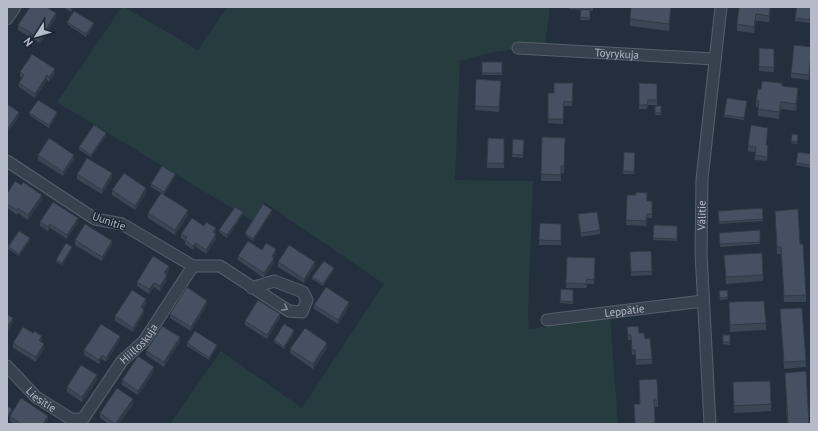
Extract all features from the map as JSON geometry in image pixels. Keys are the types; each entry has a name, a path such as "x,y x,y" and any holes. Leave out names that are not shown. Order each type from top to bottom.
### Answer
{"street":[{"path":"7,19 15,7"},
{"name":"Välitie","path":"710,424 701,254 702,179 721,7"},
{"name":"Töyrykuja","path":"518,48 715,60"},
{"name":"Uunitie","path":"7,161 96,219 122,224 193,266"},
{"path":"193,266 220,266 252,288"},
{"name":"Hiilloskuja","path":"84,422 122,361 144,341 193,266"},
{"name":"Leppätie","path":"547,320 703,301"},
{"name":"Liesitie","path":"7,366 36,397 71,419 84,422"}],"green space":[{"path":"122,7 198,50 227,7 550,7 545,45 494,52 460,61 455,180 533,181 528,314 529,329 610,317 618,424 170,424 221,351 302,408 384,284 264,202 253,221 57,102"}],"building":[{"path":"30,7 46,7 56,13 40,39 18,25"},
{"path":"631,7 671,7 669,24 630,19"},
{"path":"739,7 770,7 769,16 756,14 754,27 737,24"},
{"path":"797,7 811,7 810,20 795,18"},
{"path":"581,9 590,10 590,18 580,17"},
{"path":"74,11 94,23 86,34 67,22"},
{"path":"794,45 811,47 809,75 791,73"},
{"path":"759,48 774,49 774,67 759,67"},
{"path":"32,54 55,69 49,77 47,75 35,94 19,83 24,75 20,72"},
{"path":"482,62 502,62 502,73 482,73"},
{"path":"476,79 501,81 499,107 475,106"},
{"path":"762,81 782,83 782,86 798,88 796,104 781,102 779,112 758,109 759,101 756,101 758,89 761,89"},
{"path":"554,83 573,83 572,102 564,101 563,119 548,119 548,93 554,93"},
{"path":"639,83 657,84 657,100 648,100 647,105 639,105"},
{"path":"727,98 747,101 744,118 724,115"},
{"path":"38,100 57,112 49,125 29,113"},
{"path":"7,104 19,112 7,130"},
{"path":"655,106 661,106 661,113 655,113"},
{"path":"94,125 106,133 91,155 79,147"},
{"path":"751,125 768,128 766,145 768,145 767,157 755,155 756,147 748,146"},
{"path":"792,134 798,135 797,142 791,141"},
{"path":"542,137 565,138 564,166 561,166 561,175 541,174"},
{"path":"49,138 74,155 63,172 38,155"},
{"path":"488,138 504,139 504,163 487,163"},
{"path":"513,139 524,140 523,155 512,154"},
{"path":"624,152 635,153 634,172 623,171"},
{"path":"798,152 811,154 811,165 796,163"},
{"path":"87,158 112,173 102,190 77,174"},
{"path":"162,166 175,174 164,192 151,184"},
{"path":"124,173 146,188 135,206 112,190"},
{"path":"15,181 21,185 23,182 42,195 28,215 18,208 17,210 7,204 7,194"},
{"path":"636,192 647,193 647,201 652,201 652,214 647,214 646,221 626,220 627,195 636,195"},
{"path":"161,193 188,210 175,230 148,213"},
{"path":"53,202 78,218 67,235 50,224 48,227 40,222"},
{"path":"263,204 272,210 253,239 245,233"},
{"path":"235,207 243,212 227,235 219,230"},
{"path":"762,208 763,219 719,222 718,211"},
{"path":"798,209 800,244 803,244 806,295 784,296 781,247 777,247 775,211"},
{"path":"597,212 600,230 581,233 578,214"},
{"path":"192,218 204,226 206,222 216,228 213,232 216,234 206,250 196,243 193,246 185,240 187,237 181,234"},
{"path":"540,223 561,224 561,241 539,240"},
{"path":"85,224 112,241 102,257 75,240"},
{"path":"654,225 677,226 677,239 653,238"},
{"path":"760,230 760,242 720,244 719,233"},
{"path":"19,231 30,238 19,254 8,247"},
{"path":"248,241 262,250 266,243 276,249 272,257 274,258 264,273 238,256"},
{"path":"66,243 72,247 62,263 56,260"},
{"path":"289,245 315,262 304,279 278,262"},
{"path":"651,251 652,271 631,272 630,252"},
{"path":"762,253 763,275 726,277 724,255"},
{"path":"153,256 169,266 164,273 167,275 160,286 154,283 149,289 137,282"},
{"path":"567,257 595,258 594,280 587,279 586,284 566,283"},
{"path":"324,261 334,268 323,284 312,277"},
{"path":"187,287 207,301 191,327 170,314"},
{"path":"326,287 349,302 338,320 314,305"},
{"path":"561,289 573,290 573,302 560,301"},
{"path":"132,290 146,299 141,307 144,310 133,328 115,316"},
{"path":"727,290 728,297 720,298 719,291"},
{"path":"258,300 280,314 267,335 245,321"},
{"path":"764,301 766,323 730,325 729,302"},
{"path":"802,308 806,361 784,362 780,309"},
{"path":"7,314 13,318 7,327"},
{"path":"101,324 120,336 106,358 102,355 99,360 84,350"},
{"path":"284,324 294,330 284,347 274,340"},
{"path":"162,326 180,337 164,362 146,351"},
{"path":"638,326 639,333 644,333 645,339 650,338 652,359 636,360 635,350 632,350 631,335 628,335 627,327"},
{"path":"23,327 42,336 39,340 44,344 36,357 13,343"},
{"path":"305,328 327,343 313,364 290,349"},
{"path":"195,331 217,345 209,358 187,343"},
{"path":"723,335 730,335 730,342 723,342"},
{"path":"138,356 154,367 138,391 122,380"},
{"path":"81,365 97,375 82,397 67,387"},
{"path":"806,371 809,424 788,424 785,373"},
{"path":"657,379 658,400 654,400 655,423 635,424 634,404 640,404 639,380"},
{"path":"770,381 771,404 734,406 733,382"},
{"path":"117,388 133,399 115,424 100,413"},
{"path":"21,398 48,416 43,424 21,424 10,416"},
{"path":"7,406 12,409 7,417"}]}
